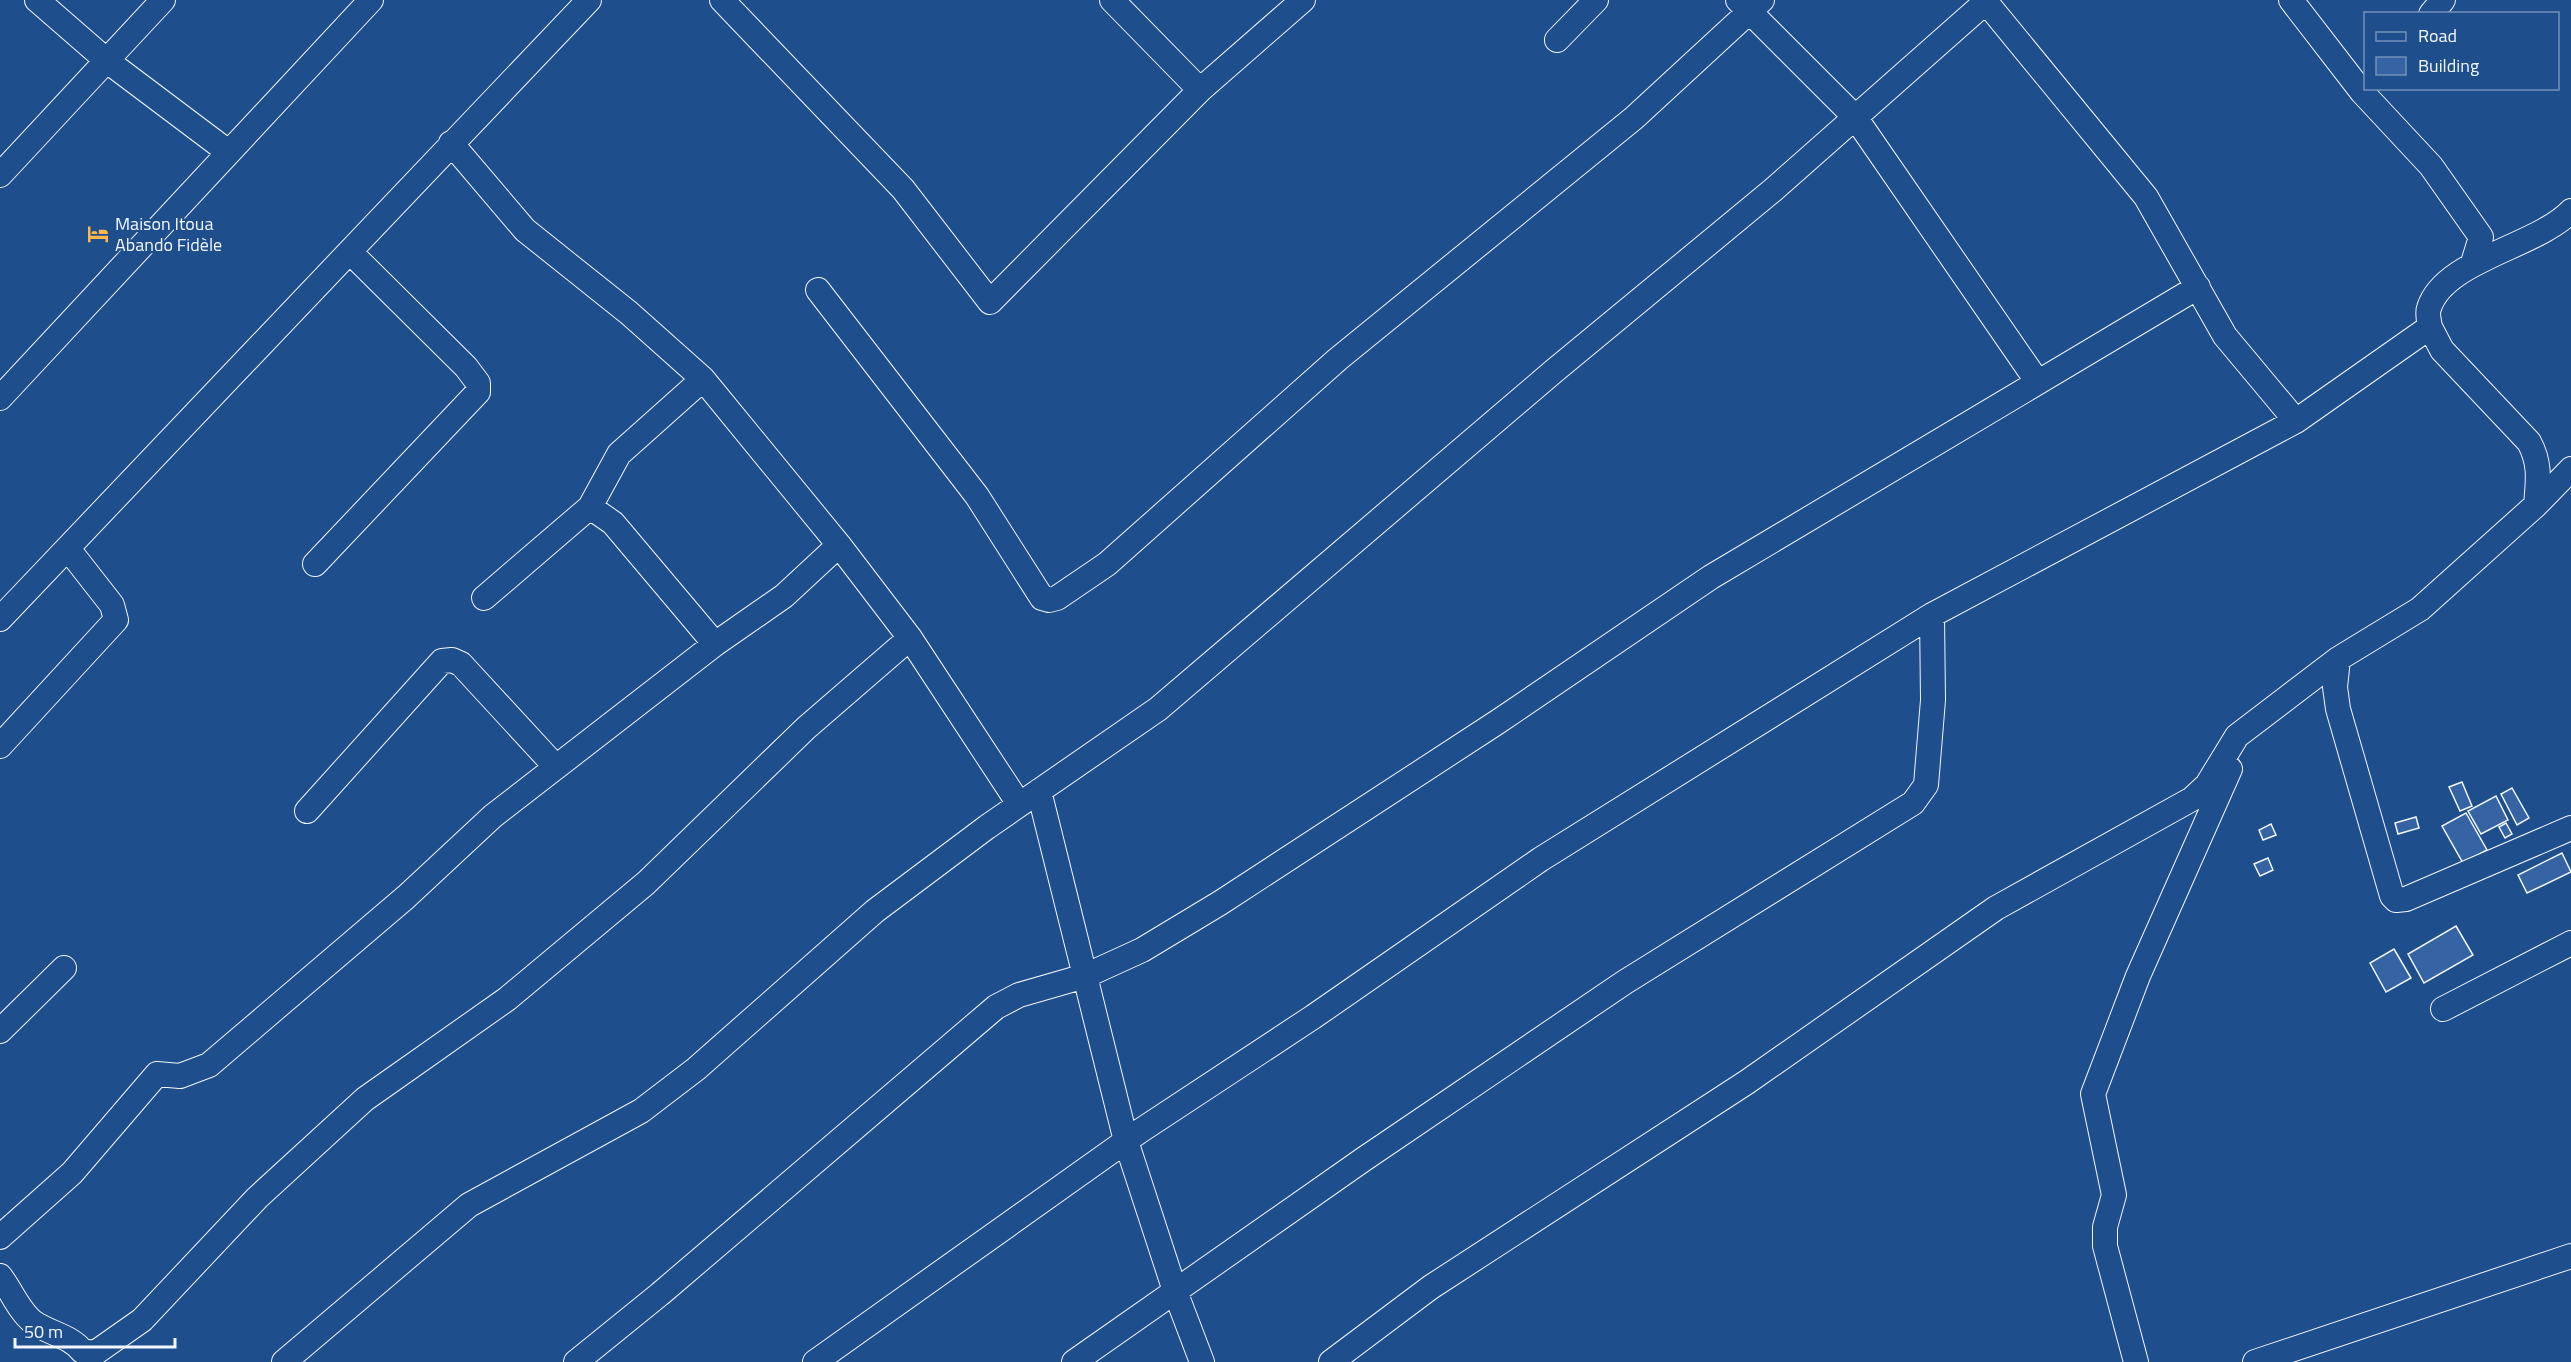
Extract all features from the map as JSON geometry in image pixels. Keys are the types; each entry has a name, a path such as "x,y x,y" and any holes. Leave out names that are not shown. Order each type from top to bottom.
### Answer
{"street":[{"path":"37,0 106,60 227,151"},
{"path":"0,175 163,0"},
{"path":"0,398 227,151 371,0"},
{"path":"0,619 69,550 451,143 516,79 589,0"},
{"path":"722,0 903,189 990,302 1200,90 1304,0"},
{"path":"1112,0 1200,90"},
{"path":"1557,40 1596,0"},
{"path":"2291,0 2364,90 2431,165 2481,237 2473,263"},
{"path":"2433,12 2443,0"},
{"path":"284,1362 469,1206 641,1111 696,1069 874,911 1029,798 1158,709 1554,371 1773,190 1987,1 2146,197 2225,336 2296,421"},
{"path":"818,290 977,496 1042,598 1049,600 1057,598 1107,564 1338,359 1634,118 1749,4 1855,117 2037,381"},
{"path":"451,143 525,230 629,313 703,379 839,544 1029,798 1086,976 1126,1141 1175,1291 1202,1362"},
{"path":"2536,505 2539,471 2537,456 2529,442 2442,351 2430,327 2428,309 2440,289 2473,263 2531,239 2561,222 2571,211"},
{"path":"315,564 478,392 478,383 466,367 350,252"},
{"path":"576,1362 660,1294 996,1007 1019,995 1086,976 1142,950 1220,903 1499,721 1711,577 2198,287"},
{"path":"815,1362 1126,1141 1313,1017 1541,859 1932,615 2296,421 2430,327"},
{"path":"484,598 590,507 619,454 703,379"},
{"path":"1331,1362 1431,1287 1747,1083 1996,908 2192,799 2207,785 2229,746 2249,725 2338,660 2420,609 2536,505 2571,469"},
{"path":"590,507 613,523 715,644"},
{"path":"0,1237 72,1173 157,1074 180,1076 209,1065 406,897 492,816 555,766 625,716 715,644 784,596 839,544"},
{"path":"0,746 116,620 112,605 69,550"},
{"path":"1074,1362 1625,982 1913,803 1926,785 1933,700 1932,615"},
{"path":"0,1276 29,1318 77,1345 82,1351 95,1353 142,1320 257,1198 365,1099 507,999 646,883 806,728 910,638"},
{"path":"307,811 442,661 452,660 461,664 555,766"},
{"path":"2338,660 2335,687 2338,709 2392,896 2396,900 2406,899 2571,828"},
{"path":"2136,1362 2104,1245 2105,1227 2114,1195 2094,1110 2093,1094 2138,976 2249,725"},
{"path":"2443,1009 2571,943"},
{"path":"0,1031 64,968"},
{"path":"2255,1362 2571,1256"}],"building":[{"path":"2462,782 2472,806 2460,811 2449,787"},
{"path":"2512,788 2529,818 2517,825 2501,794"},
{"path":"2496,796 2508,820 2481,834 2468,811"},
{"path":"2466,813 2487,850 2463,863 2442,826"},
{"path":"2416,817 2419,828 2398,834 2395,823"},
{"path":"2506,823 2512,834 2505,838 2499,827"},
{"path":"2271,824 2276,835 2263,840 2259,830"},
{"path":"2562,853 2571,872 2527,893 2518,875"},
{"path":"2268,858 2273,870 2260,876 2254,864"},
{"path":"2456,926 2473,955 2424,983 2408,954"},
{"path":"2394,949 2411,978 2386,992 2370,963"}],"place":[{"name":"Maison Itoua Abando Fidèle","path":"98,234"}]}
